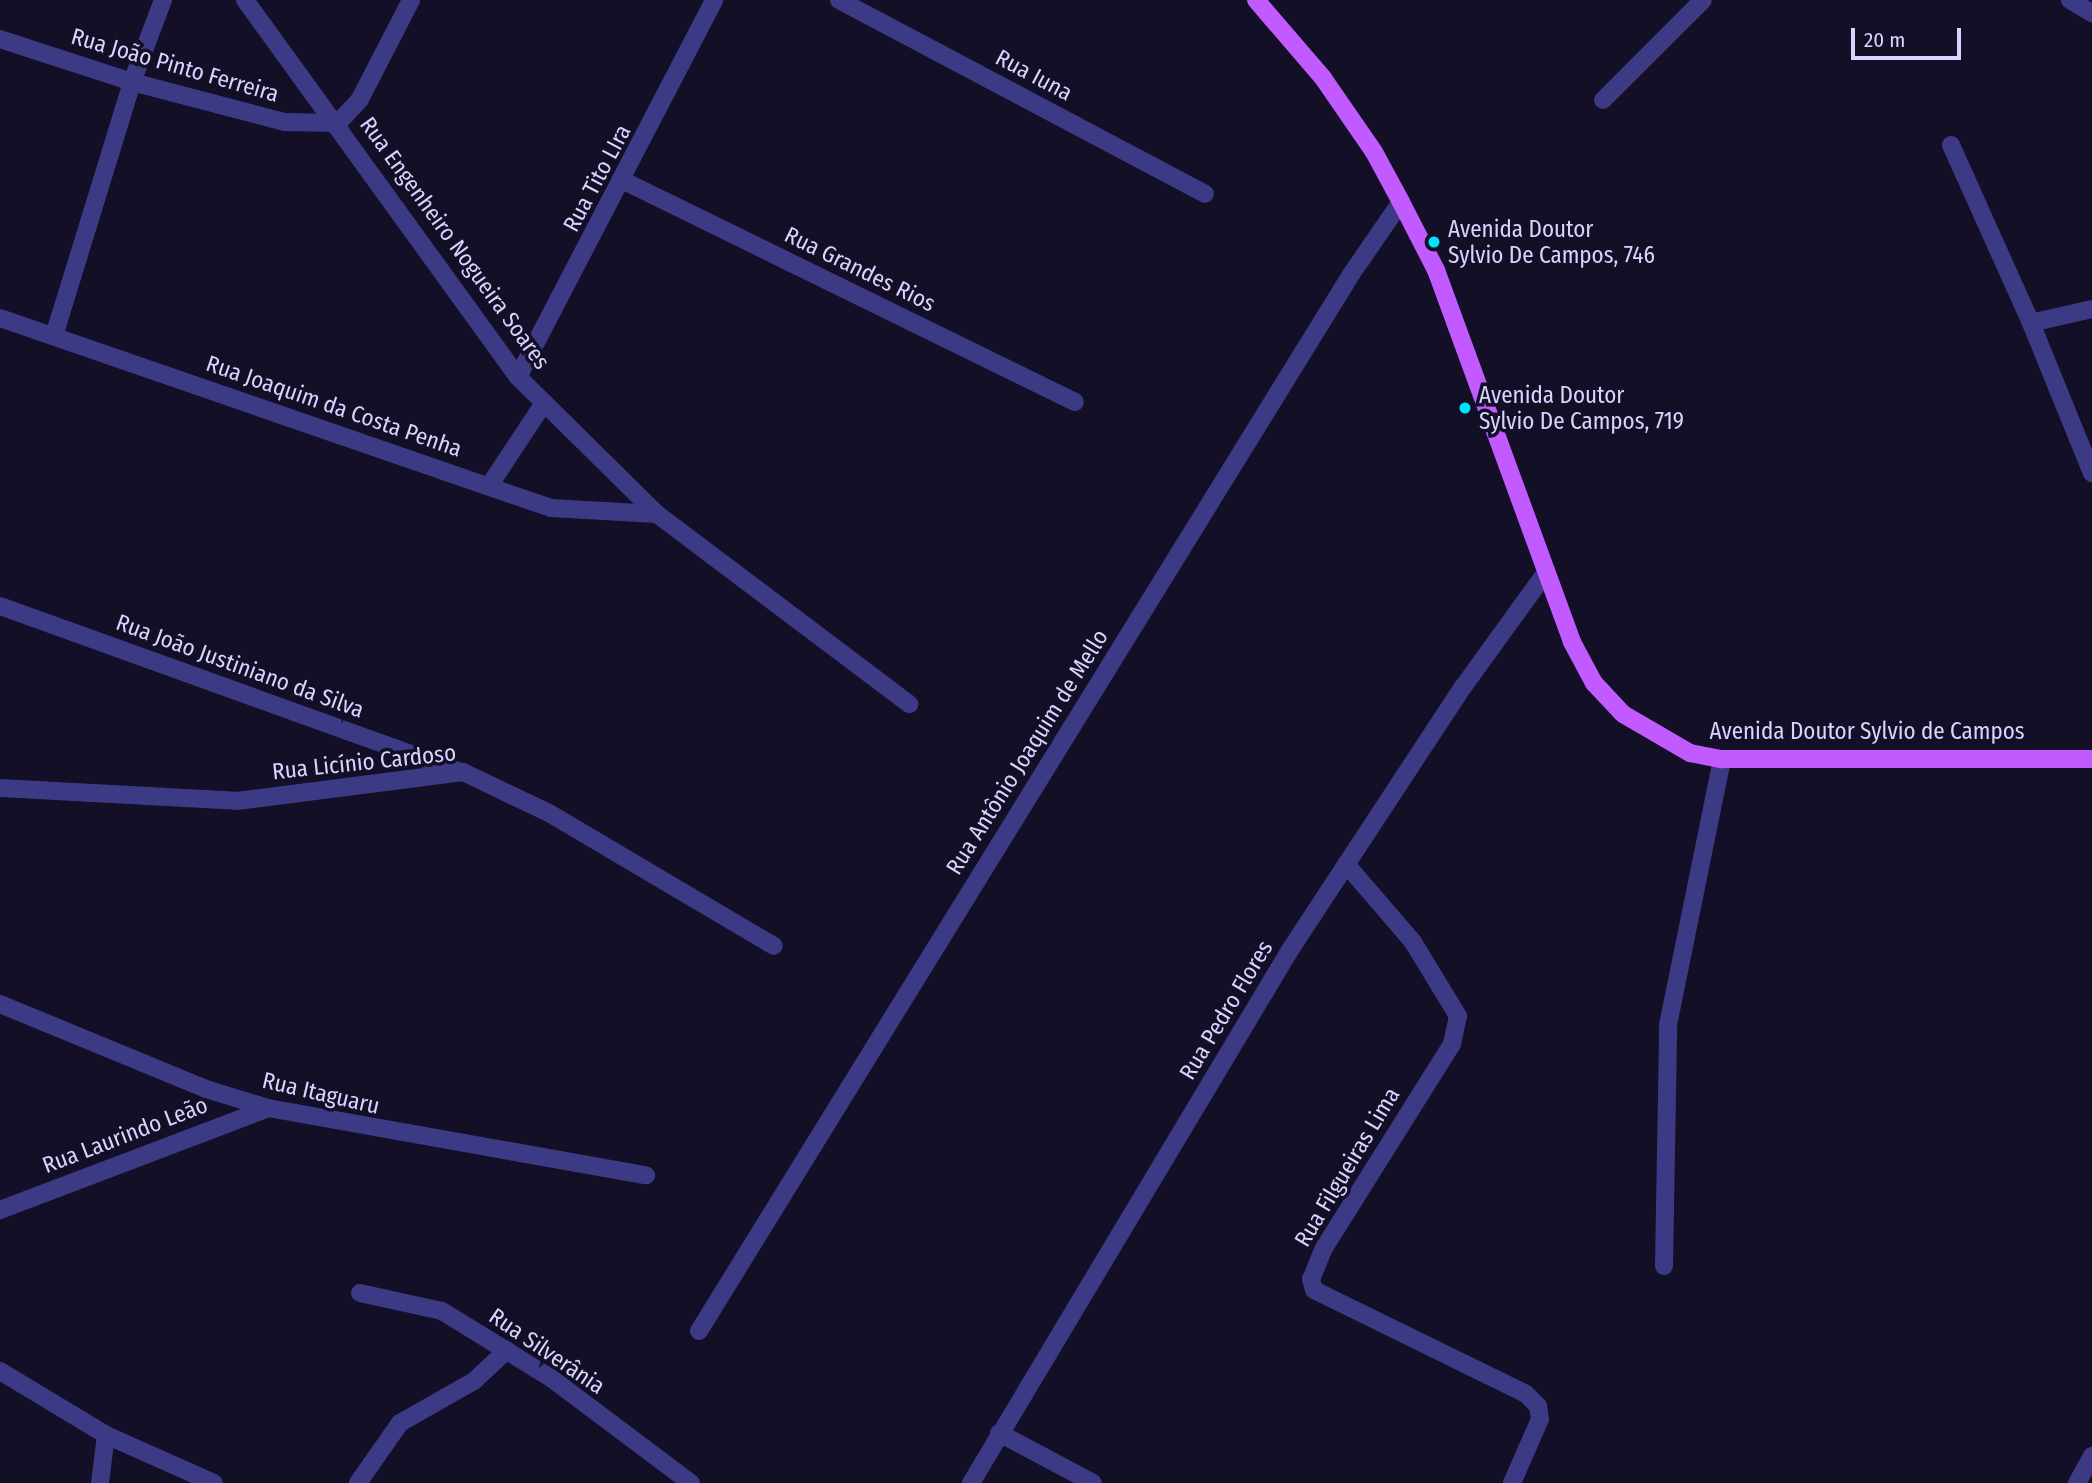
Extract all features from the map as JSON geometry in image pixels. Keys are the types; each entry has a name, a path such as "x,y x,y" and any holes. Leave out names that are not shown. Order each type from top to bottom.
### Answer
{"main road":[{"name":"Avenida Doutor Sylvio de Campos","path":"1256,0 1323,78 1374,152 1436,270 1544,575 1594,683 1623,714 1690,753 1721,759 2092,759"}],"street":[{"path":"54,336 132,82 163,0"},
{"name":"Rua Engenheiro Nogueira Soares","path":"245,0 338,123 518,377 657,514 909,704"},
{"path":"338,123 360,99 411,0"},
{"name":"Rua Tito LIra","path":"518,377 624,181 714,0"},
{"name":"Rua Iuna","path":"839,0 1205,194"},
{"path":"1603,100 1703,0"},
{"path":"2070,0 2092,13"},
{"name":"Rua João Pinto Ferreira","path":"0,39 132,82 285,122 338,123"},
{"path":"1951,145 2031,323 2092,473"},
{"name":"Rua Grandes Rios","path":"624,181 1075,402"},
{"name":"Rua Antônio Joaquim de Mello","path":"699,1331 1352,273 1401,202"},
{"path":"2031,323 2092,309"},
{"name":"Rua Joaquim da Costa Penha","path":"0,318 551,508 657,514"},
{"path":"489,486 544,403"},
{"name":"Rua Pedro Flores","path":"971,1483 1346,864 1485,654 1544,575"},
{"name":"Rua João Justiniano da Silva","path":"0,606 463,772"},
{"path":"1664,1266 1668,1025 1721,759"},
{"name":"Rua Licínio Cardoso","path":"0,788 237,801 463,772 549,813 774,946"},
{"name":"Rua Filgueiras Lima","path":"1346,864 1413,942 1458,1016 1452,1044 1323,1250 1311,1279 1314,1290 1518,1389 1538,1406 1538,1429 1512,1483"},
{"name":"Rua Itaguaru","path":"0,1004 206,1089 268,1108 646,1175"},
{"name":"Rua Laurindo Leão","path":"0,1210 268,1108"},
{"name":"Rua Silverânia","path":"360,1293 435,1308 507,1350 691,1483"},
{"path":"358,1483 400,1423 474,1381 507,1350"},
{"path":"0,1371 106,1435 214,1483"},
{"path":"999,1433 1093,1483"},
{"path":"100,1483 106,1435"},
{"path":"2077,1483 2092,1456"}],"place":[{"name":"Avenida Doutor Sylvio De Campos, 746","path":"1434,242"},
{"name":"Avenida Doutor Sylvio De Campos, 719","path":"1465,408"}]}
